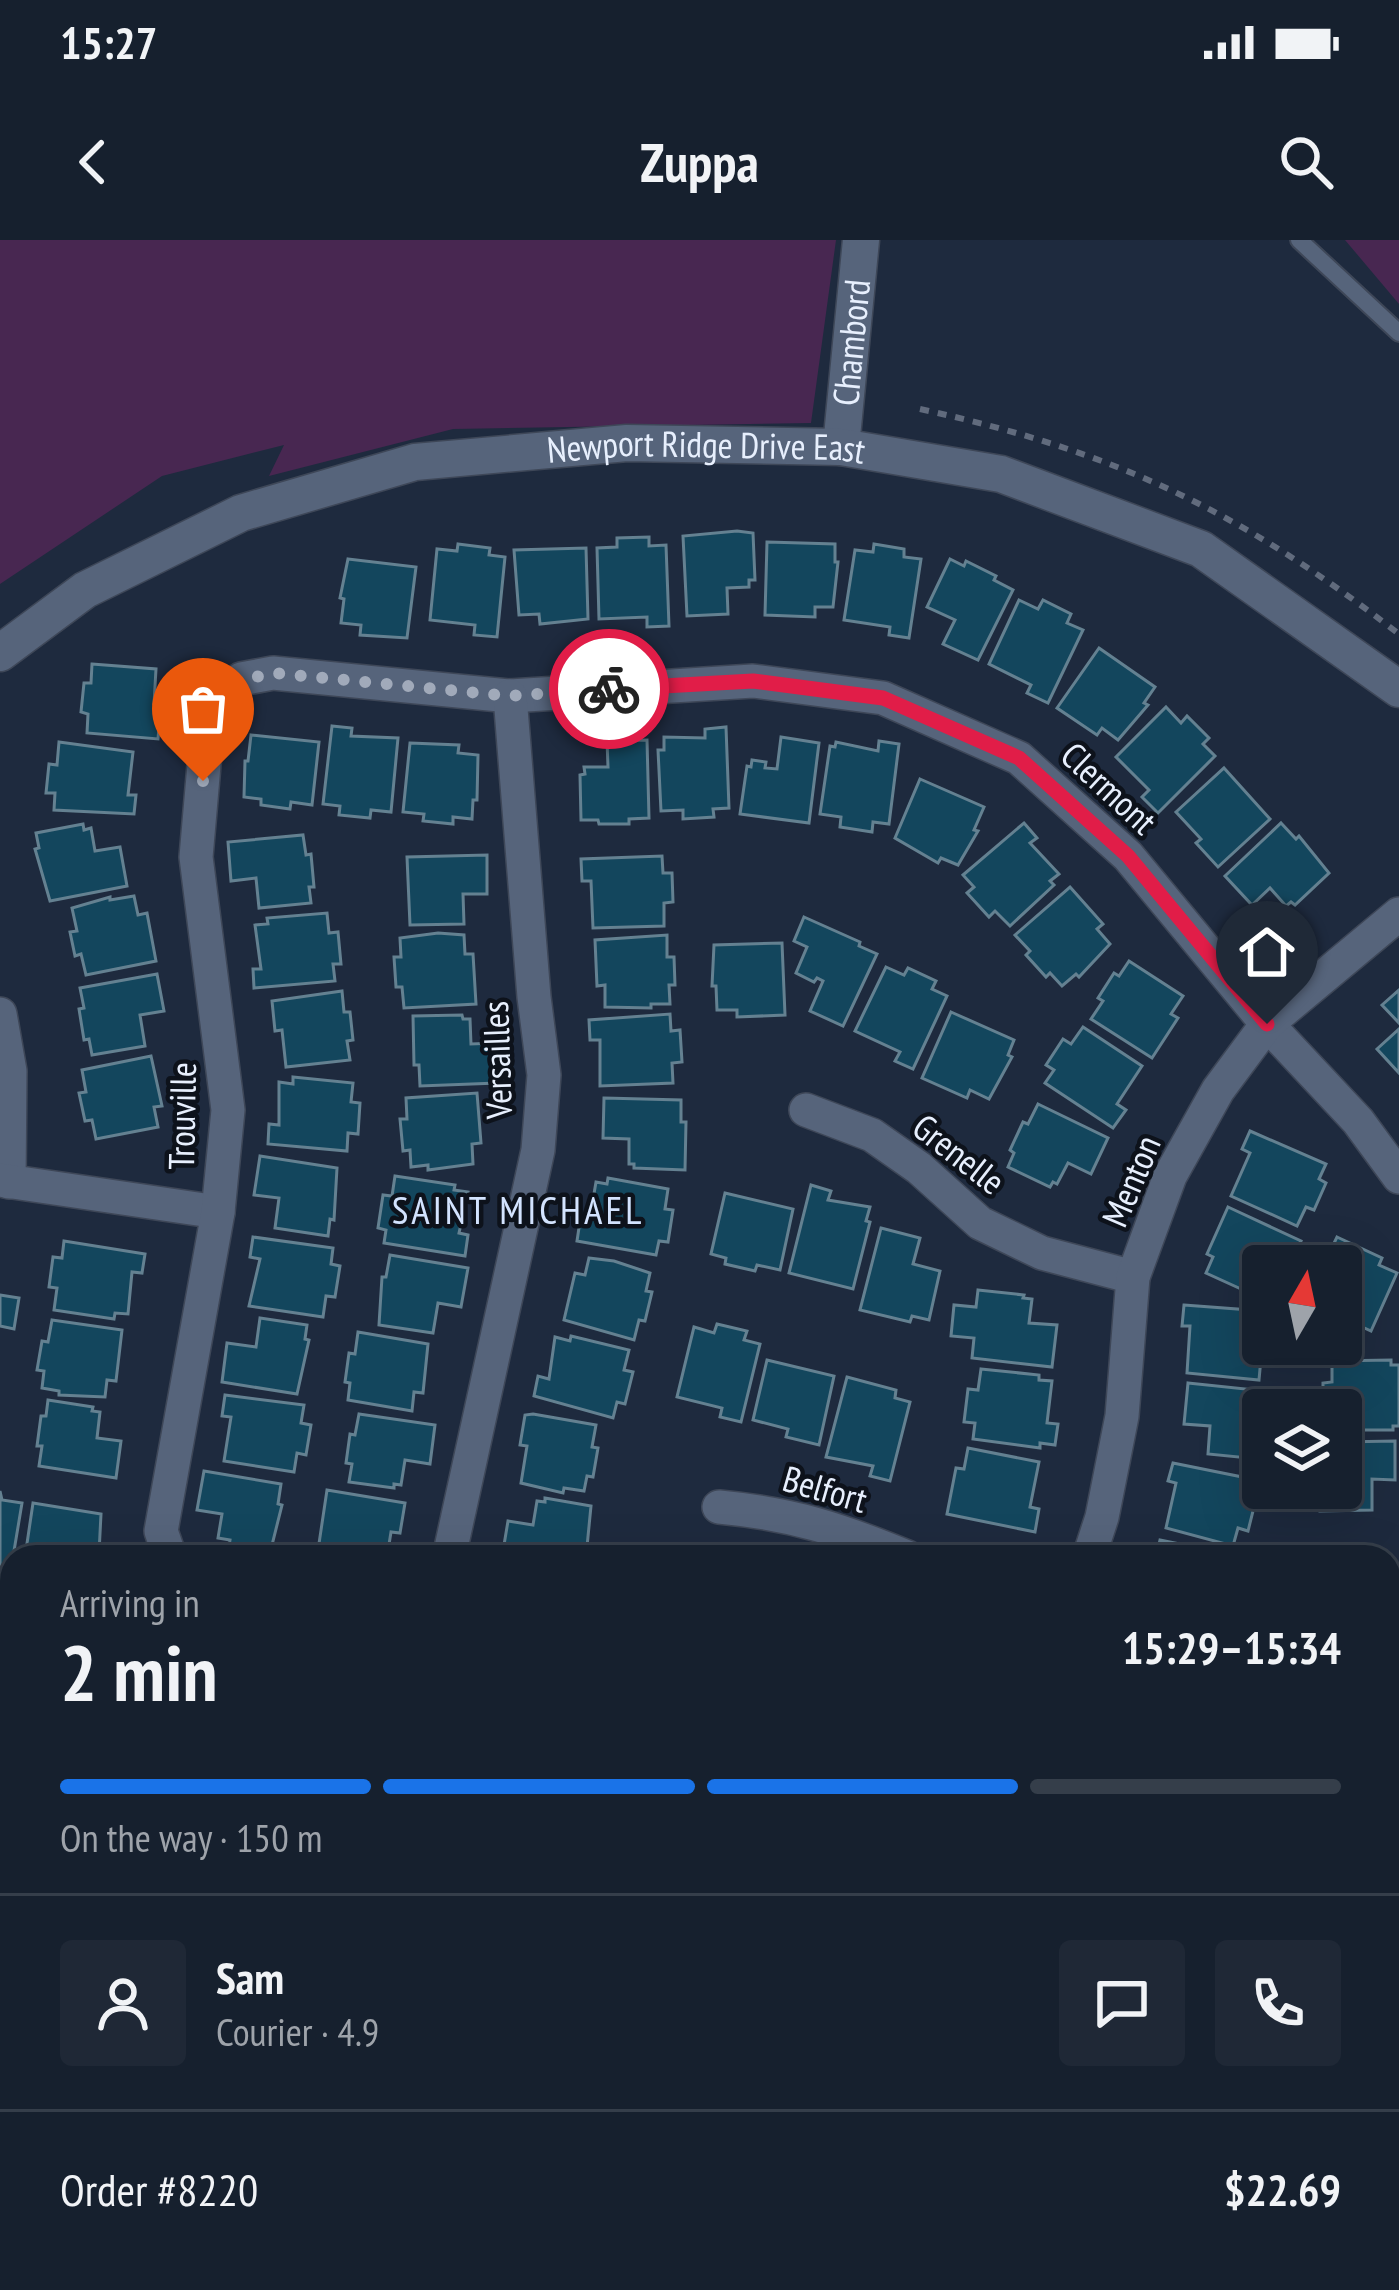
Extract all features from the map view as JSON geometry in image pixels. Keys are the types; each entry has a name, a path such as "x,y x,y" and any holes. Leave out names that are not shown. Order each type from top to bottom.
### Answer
{"street":[{"name":"Chambord","path":"841,447 861,240"},
{"name":"Newport Ridge Drive East","path":"0,653 85,590 241,513 415,462 628,443 841,447 1001,474 1201,549 1399,689"},
{"name":"Clermont","path":"216,701 241,679 273,673 510,696 753,681 883,698 1019,758 1128,856 1267,1024 1358,1121 1399,1178"},
{"name":"Versailles","path":"452,1545 538,1150 542,1094 510,696"},
{"name":"Trouville","path":"166,1544 218,1212 228,1109 196,857 206,742 216,701"},
{"name":"Menton","path":"1093,1545 1122,1416 1133,1276 1170,1176 1218,1090 1267,1024 1399,914"},
{"path":"0,1014 10,1071 4,1181 218,1212"},
{"name":"Grenelle","path":"806,1110 872,1136 919,1168 980,1223 1042,1253 1133,1276"},
{"name":"Belfort","path":"719,1507 797,1517 877,1545"}],"lane":[{"path":"1299,240 1399,333"}],"shaded area":[{"path":"0,240 836,240 811,423 453,429 269,476 284,445 162,476 0,584"},
{"path":"1345,240 1399,240 1399,304"}],"building":[{"path":"753,533 755,580 749,580 749,587 727,588 728,614 687,616 683,536"},
{"path":"649,537 649,546 666,545 669,626 647,627 647,617 599,619 597,548 617,547 617,538"},
{"path":"767,542 835,544 833,607 815,607 815,617 765,615"},
{"path":"458,544 490,548 489,555 505,557 497,637 474,635 475,625 430,620 437,549 457,551"},
{"path":"874,544 904,549 904,557 921,559 909,638 889,635 890,627 844,620 855,550 873,552"},
{"path":"586,548 588,619 540,624 539,614 519,615 514,550"},
{"path":"348,559 416,567 407,638 360,635 361,625 341,623 344,599 340,598"},
{"path":"950,559 964,566 966,561 1013,590 978,660 943,644 955,620 927,607"},
{"path":"1019,600 1038,609 1043,600 1071,614 1067,623 1083,630 1048,703 1027,693 1031,685 989,664"},
{"path":"1099,648 1155,687 1144,703 1148,705 1118,740 1102,728 1097,735 1057,708"},
{"path":"92,664 156,669 154,704 161,705 158,739 87,733 88,714 81,712"},
{"path":"1166,707 1181,723 1187,716 1209,738 1203,744 1215,756 1158,813 1142,797 1149,790 1116,757"},
{"path":"332,726 352,728 351,736 398,738 391,812 371,810 370,818 339,815 340,806 323,804"},
{"path":"726,727 729,808 713,809 714,817 683,819 683,810 661,811 658,750 664,750 664,737 705,738 705,729"},
{"path":"251,735 319,742 312,805 291,802 290,809 244,797"},
{"path":"781,737 819,743 809,823 740,814 747,766 751,767 752,760 777,769"},
{"path":"647,740 649,818 629,819 629,824 581,820 584,767 608,767 607,741"},
{"path":"879,741 899,744 889,824 873,822 872,832 840,827 841,817 820,814 830,746 835,747 836,742 878,751"},
{"path":"59,742 133,752 128,795 136,795 134,814 54,810 55,793 46,793 49,764 57,765"},
{"path":"410,743 459,745 458,753 478,755 472,819 453,817 453,824 423,821 424,814 403,812"},
{"path":"1224,768 1270,819 1218,867 1176,812"},
{"path":"920,779 984,807 974,830 978,831 958,865 941,858 938,863 895,838"},
{"path":"1024,823 1037,838 1030,843 1059,874 1050,881 1054,885 1010,926 995,911 989,917 967,893 974,887 963,875"},
{"path":"1281,823 1296,839 1299,836 1329,873 1295,905 1286,906 1270,888 1252,905 1225,876"},
{"path":"83,824 84,830 91,828 95,851 120,847 127,886 50,901 35,849 39,848 36,833"},
{"path":"303,835 306,855 311,854 311,903 259,908 256,878 231,881 228,842"},
{"path":"487,855 487,894 463,894 464,924 410,925 407,857"},
{"path":"662,856 663,873 672,873 673,902 664,903 664,926 593,928 591,881 582,881 581,859"},
{"path":"1070,887 1103,924 1097,929 1110,944 1079,977 1076,974 1062,986 1050,973 1046,977 1015,935"},
{"path":"134,896 138,915 147,913 156,961 86,975 81,954 75,956 72,908"},
{"path":"327,913 329,933 338,932 341,964 333,964 335,981 254,988 253,969 261,969 255,925 268,924 267,918"},
{"path":"804,917 877,954 843,1026 810,1011 823,981 796,973 807,947 794,941"},
{"path":"464,935 465,954 473,954 476,1004 404,1008 402,987 396,987 394,957 401,957 400,938"},
{"path":"667,935 667,957 674,957 670,1004 605,1007 605,985 597,986 595,940"},
{"path":"782,943 785,1015 737,1017 737,1010 717,1010 716,986 712,986 714,945"},
{"path":"1129,961 1183,996 1171,1014 1178,1018 1152,1058 1091,1019 1114,973 1119,976"},
{"path":"886,967 904,975 908,968 936,981 932,989 947,996 913,1069 895,1061 900,1052 855,1031"},
{"path":"157,974 164,1011 140,1015 145,1046 92,1055 89,1039 84,1040 80,988"},
{"path":"1399,990 1399,1023 1382,1005"},
{"path":"342,991 344,1012 350,1012 350,1060 286,1067 282,1030 275,1031 272,1001"},
{"path":"951,1012 1014,1040 1008,1055 1012,1057 989,1099 970,1090 967,1098 922,1078"},
{"path":"670,1014 671,1031 680,1030 682,1062 672,1063 673,1083 600,1086 600,1040 590,1040 589,1020"},
{"path":"413,1016 470,1019 471,1044 496,1043 497,1083 420,1086 419,1065 414,1065"},
{"path":"1083,1027 1142,1066 1117,1104 1126,1110 1113,1128 1045,1083 1054,1070 1046,1065 1063,1039 1071,1044"},
{"path":"1399,1029 1399,1073 1377,1049"},
{"path":"151,1056 162,1106 154,1107 158,1127 96,1139 92,1120 85,1121 79,1093 86,1092 82,1070"},
{"path":"293,1077 353,1083 351,1102 360,1103 358,1134 348,1133 347,1151 268,1144 269,1124 279,1125 279,1082 293,1084"},
{"path":"477,1093 481,1143 472,1144 473,1164 428,1170 428,1165 411,1167 410,1150 403,1151 400,1119 407,1119 406,1098"},
{"path":"604,1098 681,1100 681,1122 686,1122 685,1170 629,1164 629,1139 603,1138"},
{"path":"1038,1104 1108,1138 1091,1174 1068,1163 1057,1184 1050,1187 1008,1167 1023,1122 1028,1124"},
{"path":"1250,1131 1326,1164 1319,1179 1326,1183 1314,1210 1306,1207 1297,1226 1231,1196 1250,1153 1242,1149"},
{"path":"260,1156 337,1168 334,1220 330,1219 328,1236 275,1228 279,1198 254,1195"},
{"path":"395,1176 455,1185 454,1190 468,1192 459,1233 468,1235 465,1256 384,1243 386,1230 378,1228 383,1195 392,1196"},
{"path":"608,1178 668,1189 665,1209 673,1210 668,1242 659,1241 656,1255 577,1241 580,1221 589,1223 596,1182 607,1184"},
{"path":"811,1185 831,1191 828,1200 870,1207 853,1289 789,1273"},
{"path":"725,1193 793,1209 780,1270 757,1265 755,1271 725,1264 726,1258 711,1254"},
{"path":"1228,1207 1301,1241 1299,1245 1242,1245 1242,1289 1206,1273 1213,1257 1207,1254"},
{"path":"881,1228 920,1238 913,1264 940,1271 929,1320 912,1316 910,1322 860,1310"},
{"path":"253,1237 333,1248 331,1264 340,1266 335,1297 326,1296 323,1317 249,1306 260,1259 250,1257"},
{"path":"64,1241 145,1254 142,1273 132,1272 128,1314 115,1313 114,1319 54,1310 57,1288 49,1287 53,1257 62,1258"},
{"path":"1362,1249 1382,1258 1379,1265 1397,1273 1371,1331 1362,1327"},
{"path":"390,1255 468,1268 461,1307 438,1303 433,1333 379,1325 382,1277 386,1277"},
{"path":"589,1258 650,1273 646,1291 652,1292 645,1321 639,1320 634,1340 564,1320 575,1273 585,1275"},
{"path":"978,1290 1024,1295 1032,1299 1029,1323 1057,1325 1052,1367 972,1358 974,1338 951,1336 954,1305 976,1307"},
{"path":"0,1295 19,1298 14,1329 0,1326"},
{"path":"1184,1305 1242,1309 1242,1365 1260,1365 1259,1380 1187,1373 1190,1326 1182,1326"},
{"path":"260,1318 307,1325 305,1339 309,1340 297,1394 222,1382 227,1343 256,1347"},
{"path":"52,1320 122,1330 116,1381 107,1380 105,1397 59,1395 59,1391 42,1388 44,1371 37,1370"},
{"path":"717,1324 747,1331 744,1340 760,1344 741,1422 720,1417 722,1408 677,1397 694,1327 714,1333"},
{"path":"358,1332 428,1344 423,1393 414,1392 412,1411 348,1400 349,1353 355,1354"},
{"path":"571,1336 629,1350 624,1370 633,1372 625,1404 617,1402 613,1418 534,1396 538,1376 549,1379 555,1337 570,1341"},
{"path":"767,1360 834,1376 819,1445 786,1437 788,1429 753,1420"},
{"path":"1362,1360 1391,1360 1391,1365 1399,1365 1399,1426 1393,1430 1362,1430 1362,1389 1323,1389 1323,1383 1332,1382 1332,1365 1362,1365"},
{"path":"981,1369 1039,1375 1039,1380 1052,1381 1047,1423 1058,1424 1055,1445 1040,1443 1040,1448 973,1439 975,1423 964,1422 968,1389 978,1390"},
{"path":"847,1377 896,1390 895,1398 910,1402 890,1481 870,1476 873,1466 826,1457"},
{"path":"1188,1383 1246,1389 1242,1389 1242,1457 1208,1454 1210,1426 1184,1424"},
{"path":"225,1395 304,1405 301,1423 311,1425 306,1455 297,1453 294,1472 224,1461 231,1417 222,1416"},
{"path":"48,1400 100,1412 97,1438 121,1441 116,1478 39,1466 41,1416 46,1416"},
{"path":"359,1414 435,1425 430,1464 405,1460 401,1485 394,1484 394,1488 349,1482 350,1434 355,1435"},
{"path":"525,1415 596,1425 593,1477 587,1476 584,1491 564,1488 563,1493 521,1483 527,1446 520,1445"},
{"path":"1395,1441 1395,1480 1372,1479 1372,1510 1320,1511 1362,1509 1362,1442"},
{"path":"968,1448 1039,1462 1030,1507 1039,1509 1035,1532 947,1514 956,1468 964,1469"},
{"path":"1173,1463 1242,1477 1242,1509 1254,1509 1248,1531 1238,1528 1229,1545 1166,1528 1176,1483 1168,1481"},
{"path":"204,1471 281,1484 278,1504 282,1505 272,1545 229,1545 230,1540 218,1538 222,1514 197,1510"},
{"path":"327,1490 405,1503 400,1533 391,1532 389,1545 319,1545"},
{"path":"0,1491 2,1500 22,1503 15,1545 0,1545"},
{"path":"545,1498 591,1506 587,1545 504,1545 508,1521 533,1525 537,1501 545,1502"},
{"path":"33,1503 101,1514 99,1545 27,1545"}],"way so far":[{"path":"203,781 216,701 241,679 273,673 510,696 609,689"}],"district":[{"name":"SAINT MICHAEL","path":"518,1210"}],"route":[{"path":"609,689 753,681 883,698 1019,758 1128,856 1267,1024"}]}
